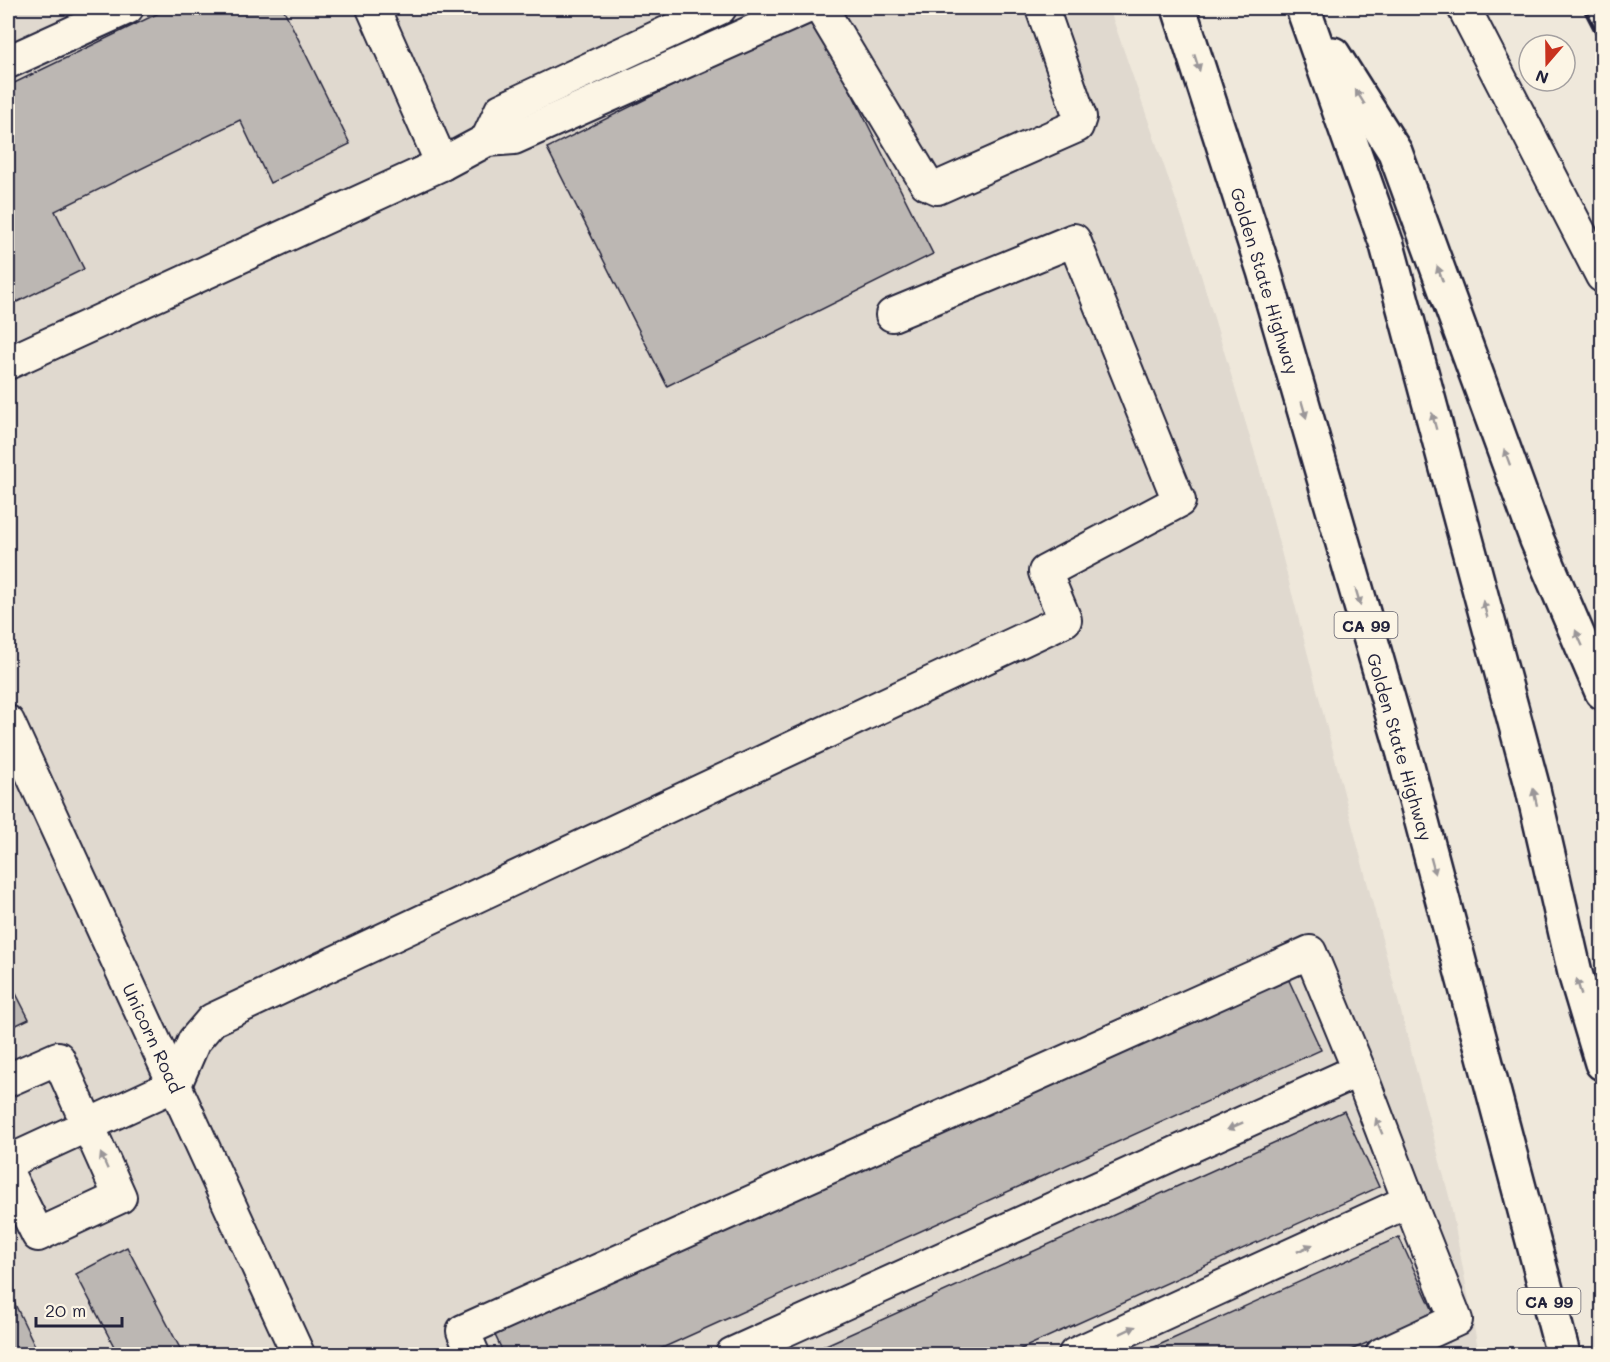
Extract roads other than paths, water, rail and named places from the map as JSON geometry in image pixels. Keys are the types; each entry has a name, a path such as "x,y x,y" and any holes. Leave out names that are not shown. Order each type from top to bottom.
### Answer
{"highway":[{"name":"Golden State Highway","path":"1179,8 1264,271 1397,731 1563,1354"},
{"path":"1303,8 1395,152 1537,540 1602,692"},
{"path":"1303,8 1387,245 1532,785 1575,973 1602,1063"},
{"path":"1534,1248 1553,1354"}],"street":[{"path":"8,62 127,8"},
{"path":"373,8 442,164"},
{"path":"487,140 501,110 720,8"},
{"path":"8,363 442,164 487,140 514,138 805,8"},
{"path":"821,8 926,183 937,188 1077,126 1080,117 1042,8"},
{"path":"1464,8 1602,276"},
{"path":"8,1162 175,1086 194,1041 212,1020 1065,620 1045,572 1179,501 1074,240 892,315"},
{"name":"Unicorn Road","path":"8,722 298,1354"},
{"path":"473,1354 463,1331 1310,952 1359,1070 1456,1320 1382,1354"},
{"path":"8,1080 58,1058 120,1197 38,1235 8,1174"},
{"path":"732,1354 1359,1070"},
{"path":"1075,1354 1409,1201"}],"railway":[{"path":"1584,8 1602,43"}]}
